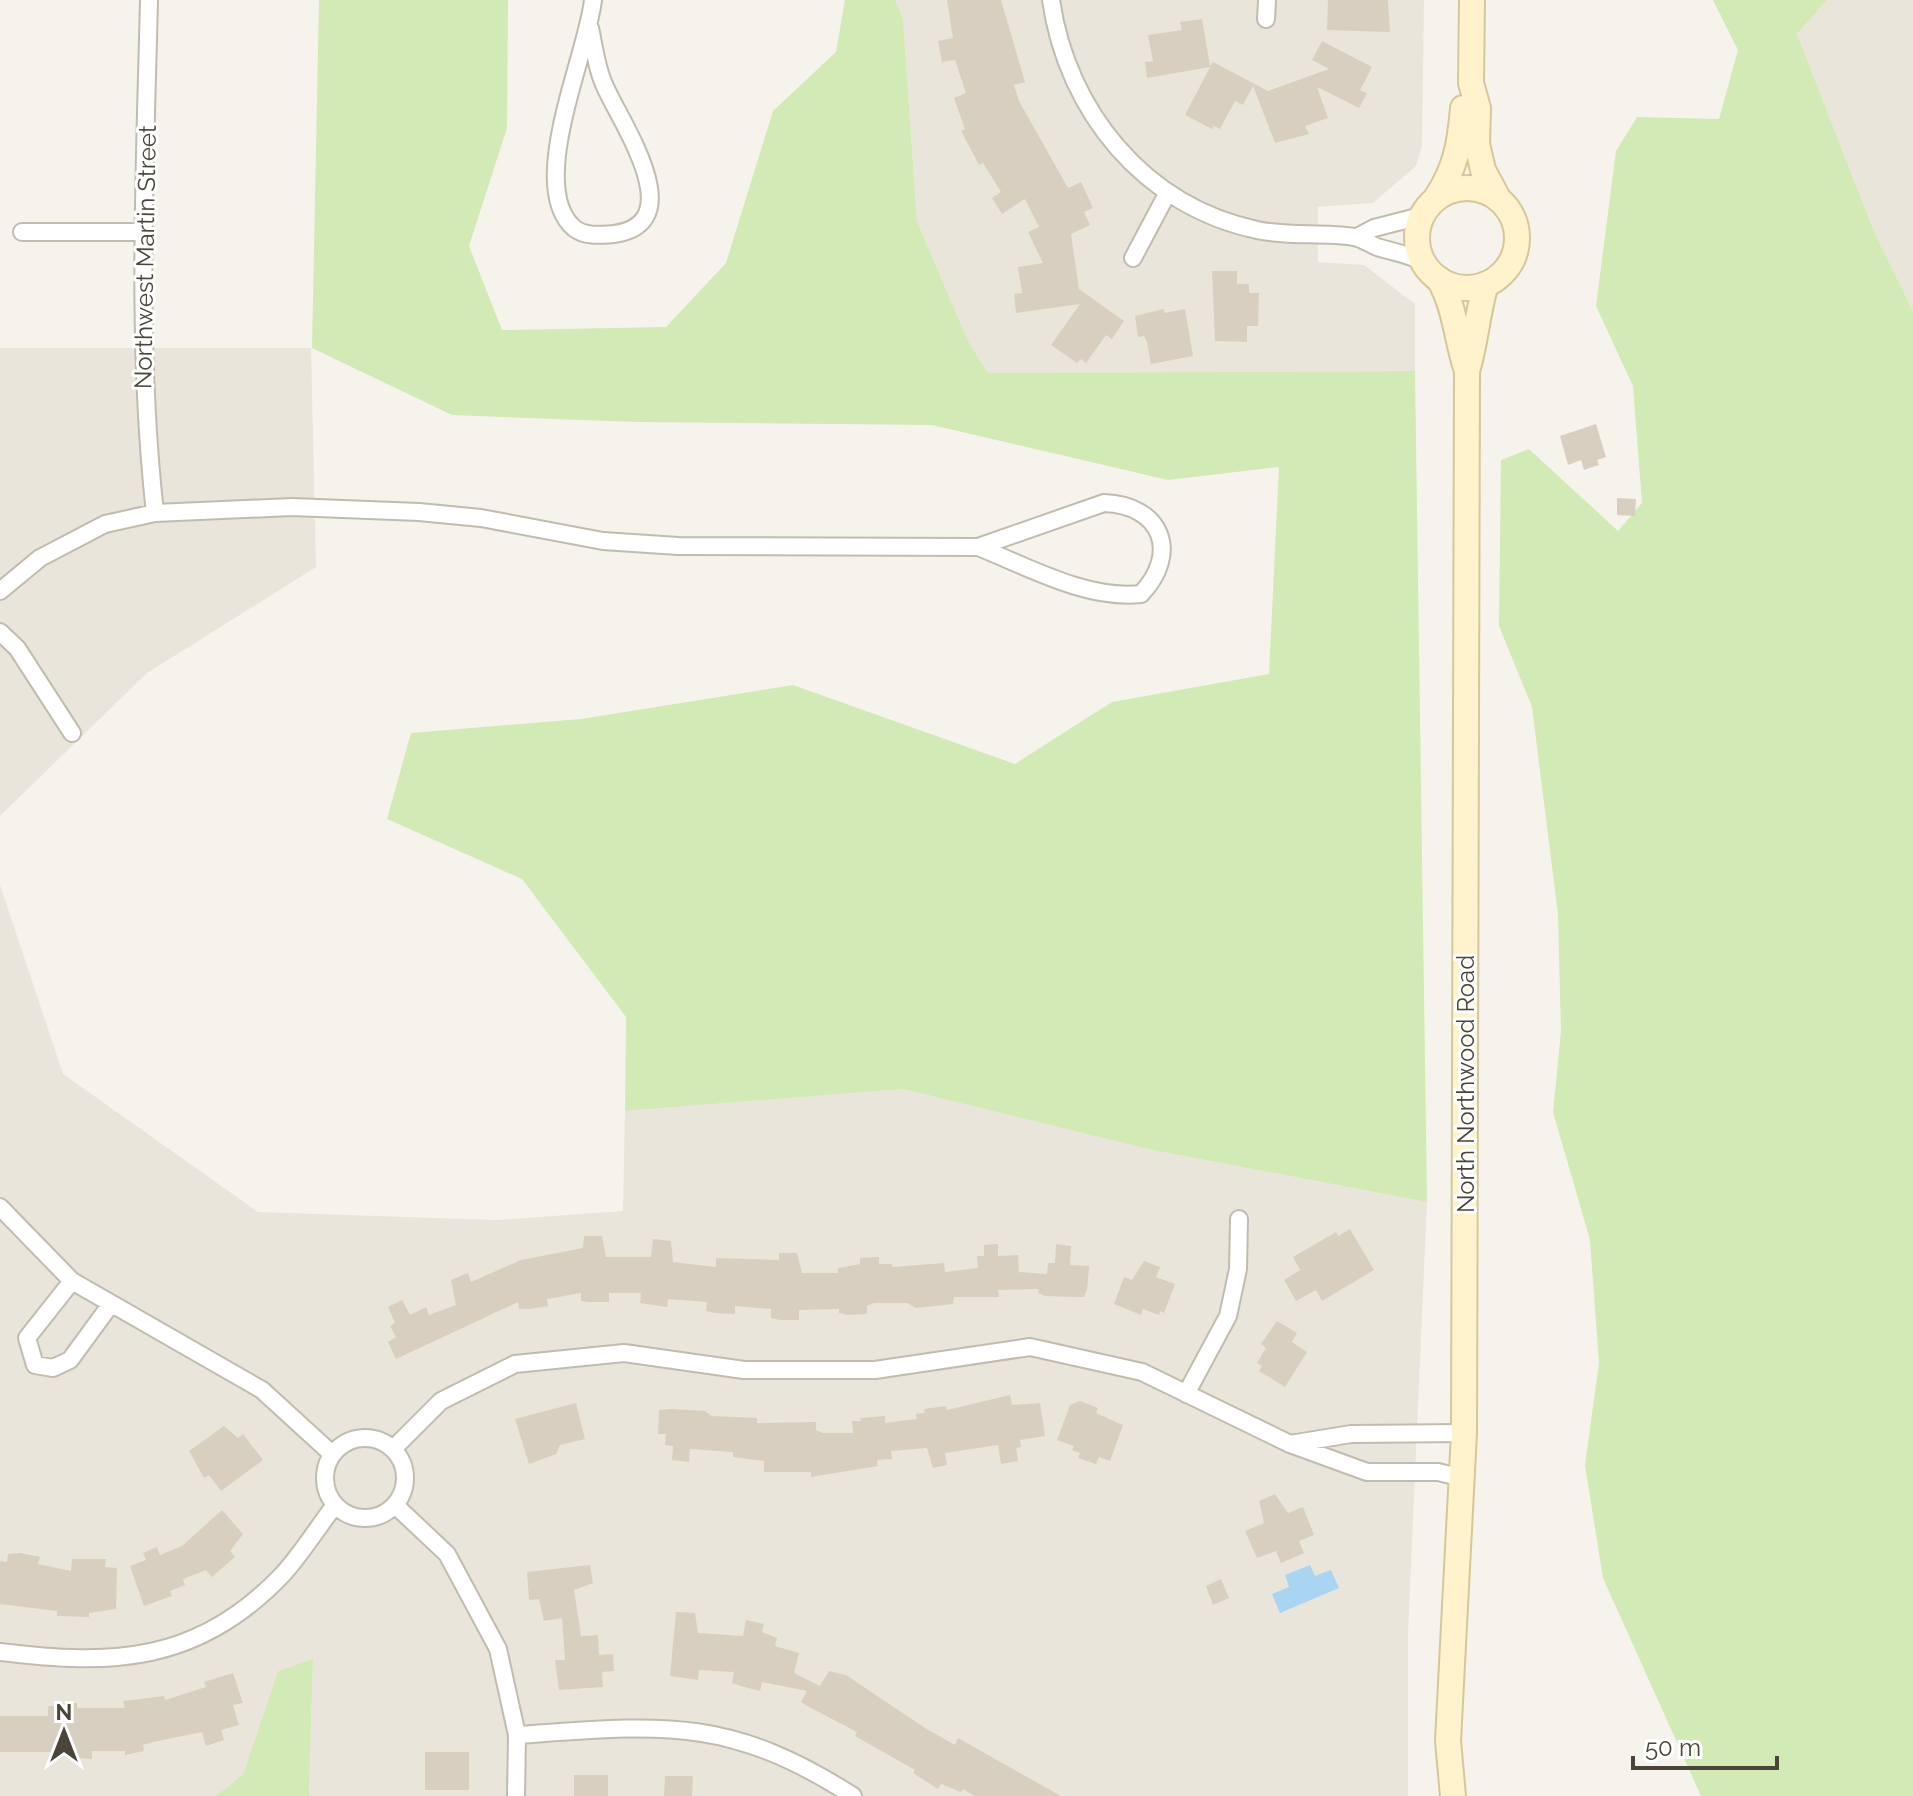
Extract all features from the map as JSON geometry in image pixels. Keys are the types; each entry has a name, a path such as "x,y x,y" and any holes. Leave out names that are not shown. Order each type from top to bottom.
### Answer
{"street":[{"name":"Northwest Martin Street","path":"149,0 144,418 155,513"},
{"path":"590,28 602,80 651,183 650,206 639,223 621,233 598,236 579,232 563,218 555,191 558,141 590,28 593,0"},
{"path":"1051,0 1057,40 1073,83 1095,122 1127,160 1167,194 1214,219 1257,230 1301,237 1357,237 1431,270 1457,287 1486,284 1504,271 1515,250 1512,217 1483,170 1477,144 1478,108 1471,83 1472,0"},
{"path":"1266,19 1267,0"},
{"path":"1431,270 1417,234 1429,207 1451,174 1459,149 1463,99 1471,83"},
{"path":"1357,237 1467,188 1498,198"},
{"path":"1133,258 1167,194"},
{"path":"22,232 144,232"},
{"name":"North Northwood Road","path":"1431,270 1453,304 1459,351 1467,371"},
{"name":"North Northwood Road","path":"1453,1796 1448,1741 1464,1433 1467,371 1475,346 1478,309 1486,284"},
{"path":"0,591 40,558 105,524 155,513 292,507 481,518 603,541 678,546 978,547 1104,503 1126,504 1148,515 1162,538 1162,558 1157,578 1141,594 1119,596 1084,588 978,547"},
{"path":"0,632 25,659 72,733"},
{"path":"0,1207 72,1281 262,1390 332,1454"},
{"path":"1186,1394 1228,1316 1238,1269 1239,1219"},
{"path":"72,1281 27,1338 28,1352 35,1365 53,1368 70,1360 111,1304"},
{"path":"393,1449 441,1401 515,1364 624,1353 744,1370 875,1370 1030,1347 1142,1372 1290,1444 1367,1472 1438,1472 1463,1478"},
{"path":"1290,1444 1351,1434 1464,1433"},
{"path":"368,1438 393,1449 405,1472 405,1485 395,1505 369,1518 356,1517 335,1505 324,1480 332,1454 355,1439 368,1438"},
{"path":"0,1652 70,1661 111,1660 154,1652 212,1630 253,1602 284,1572 335,1505"},
{"path":"395,1505 432,1539 459,1573 498,1649 517,1735 516,1796"},
{"path":"517,1735 642,1727 701,1731 759,1745 807,1766 853,1796"}],"shaded area":[{"path":"895,0 1424,0 1422,146 1416,166 1373,203 1318,207 1318,262 1364,265 1415,304 1415,371 988,373 967,339 917,221 903,19"},
{"path":"1827,0 1913,0 1913,311 1875,234 1797,34"},
{"path":"0,348 311,348 316,567 147,673 0,816"},
{"path":"0,885 63,1074 258,1212 496,1220 623,1211 625,1111 903,1089 1152,1150 1427,1202 1408,1633 1408,1796 309,1796 313,1660 278,1671 243,1774 216,1796 0,1796"}],"green space":[{"path":"319,0 508,0 507,128 469,246 502,330 666,327 726,263 773,111 836,52 845,0 895,0 903,19 917,221 967,339 988,373 1415,371 1427,1202 1152,1150 903,1089 625,1111 626,1017 522,879 387,819 411,733 581,719 793,685 1015,764 1112,702 1269,674 1279,467 1168,480 932,425 636,422 452,415 312,348"},
{"path":"1713,0 1827,0 1797,34 1875,234 1913,311 1913,1796 1701,1796 1603,1578 1585,1465 1599,1363 1590,1240 1553,1112 1561,1031 1558,914 1532,707 1499,626 1501,460 1529,449 1618,531 1642,503 1633,386 1596,306 1616,151 1637,117 1719,119 1738,50"},
{"path":"313,1659 309,1796 216,1796 243,1774 278,1671"}],"water":[{"path":"1310,1565 1315,1576 1331,1570 1339,1588 1280,1613 1272,1594 1289,1587 1285,1575"}],"building":[{"path":"947,0 1001,0 1025,82 1014,85 1019,101 1068,188 1081,182 1093,208 1084,212 1090,225 1071,234 1079,289 1124,321 1112,339 1106,335 1086,363 1081,359 1077,363 1051,345 1080,304 1016,313 1014,294 1022,293 1018,267 1043,263 1028,232 1039,227 1025,199 1002,214 992,198 1001,192 983,163 979,165 961,131 965,129 954,98 966,93 955,60 942,62 938,41 953,38"},
{"path":"1328,0 1388,0 1390,32 1327,30"},
{"path":"1202,19 1210,66 1213,62 1268,91 1329,69 1312,60 1322,41 1372,67 1360,90 1367,93 1359,108 1317,87 1328,118 1305,126 1309,134 1275,143 1253,86 1243,105 1235,101 1220,129 1214,126 1212,129 1185,115 1210,67 1147,78 1145,62 1153,61 1148,35 1182,30 1180,22"},
{"path":"1212,271 1237,271 1237,284 1249,284 1249,293 1259,293 1258,326 1247,326 1247,342 1215,341"},
{"path":"1164,309 1164,313 1185,309 1193,356 1151,364 1147,342 1144,336 1138,337 1135,316"},
{"path":"1596,424 1606,457 1597,460 1599,465 1584,470 1581,460 1568,465 1560,436"},
{"path":"1617,498 1636,499 1635,516 1617,515"},
{"path":"1350,1229 1374,1270 1322,1301 1316,1290 1296,1301 1284,1280 1300,1270 1293,1257 1336,1232 1338,1236"},
{"path":"584,1236 602,1236 606,1257 651,1257 653,1239 671,1241 673,1262 716,1267 716,1258 779,1260 779,1253 797,1253 802,1273 838,1273 838,1268 860,1264 860,1258 879,1257 879,1264 892,1264 892,1267 944,1263 945,1272 978,1268 977,1256 984,1256 984,1245 998,1244 998,1256 1018,1255 1019,1272 1047,1274 1048,1263 1055,1263 1056,1244 1071,1246 1070,1265 1089,1266 1087,1290 1084,1297 1075,1297 1045,1296 1038,1293 1039,1289 998,1290 999,1297 954,1297 953,1304 916,1308 907,1303 874,1303 867,1306 867,1314 847,1315 839,1313 839,1309 799,1310 799,1320 771,1318 771,1309 735,1306 735,1314 715,1313 706,1311 707,1302 668,1299 667,1307 640,1303 641,1293 609,1293 609,1302 589,1302 581,1301 581,1293 547,1299 548,1306 529,1309 519,1309 518,1302 396,1359 388,1342 396,1337 390,1326 395,1323 388,1307 402,1300 410,1315 426,1307 429,1315 456,1305 451,1280 468,1273 471,1282 521,1260 583,1248"},
{"path":"1144,1261 1160,1267 1156,1277 1175,1284 1164,1313 1160,1311 1159,1315 1143,1309 1141,1315 1114,1304 1124,1277 1132,1280"},
{"path":"1277,1321 1297,1333 1292,1342 1307,1352 1285,1387 1259,1371 1262,1366 1257,1363 1266,1348 1261,1344"},
{"path":"1010,1395 1012,1405 1040,1403 1045,1436 1020,1440 1021,1447 1016,1448 1018,1461 1001,1464 998,1445 945,1453 947,1465 933,1468 927,1448 891,1451 892,1459 877,1460 878,1466 811,1477 811,1472 764,1472 764,1461 733,1457 733,1452 690,1449 689,1462 672,1460 673,1446 665,1445 666,1434 658,1434 659,1410 705,1411 712,1416 757,1418 757,1423 816,1422 816,1430 823,1433 853,1433 852,1421 861,1421 860,1418 885,1416 885,1423 917,1419 916,1414 925,1413 924,1409 946,1406 947,1410"},
{"path":"1080,1401 1098,1408 1096,1413 1123,1425 1110,1461 1099,1457 1096,1464 1078,1458 1080,1453 1072,1450 1074,1446 1057,1440 1070,1405"},
{"path":"576,1403 585,1439 560,1445 556,1454 529,1464 515,1419"},
{"path":"224,1426 238,1438 243,1434 263,1460 221,1491 209,1475 204,1478 189,1451"},
{"path":"1275,1494 1288,1513 1303,1507 1314,1535 1299,1541 1304,1553 1281,1563 1276,1551 1257,1558 1245,1531 1264,1523 1259,1501"},
{"path":"222,1510 243,1534 230,1551 235,1557 212,1577 206,1570 183,1579 185,1585 170,1591 172,1596 144,1606 130,1566 146,1560 143,1553 157,1547 160,1555 182,1546"},
{"path":"8,1554 40,1557 38,1564 71,1571 72,1559 106,1559 105,1567 117,1568 116,1609 89,1613 89,1617 57,1616 57,1611 0,1604 0,1561 7,1562"},
{"path":"590,1565 593,1583 574,1590 581,1636 598,1635 599,1655 613,1654 614,1671 602,1672 603,1687 559,1690 555,1660 565,1660 562,1618 544,1621 539,1599 529,1600 527,1572"},
{"path":"1221,1579 1229,1598 1213,1605 1206,1586"},
{"path":"676,1612 695,1613 698,1633 743,1636 746,1620 764,1624 762,1632 777,1638 775,1646 799,1653 794,1673 820,1686 829,1671 846,1675 955,1745 958,1738 1061,1796 975,1796 963,1789 961,1792 941,1784 938,1789 913,1773 915,1770 855,1736 857,1732 801,1702 807,1691 762,1682 760,1691 732,1683 734,1672 699,1670 698,1680 670,1676"},
{"path":"233,1673 243,1703 233,1705 239,1725 221,1730 224,1740 206,1746 202,1732 153,1742 143,1745 144,1751 125,1755 125,1751 92,1751 92,1759 61,1757 61,1752 0,1752 0,1716 48,1716 48,1706 57,1706 57,1703 77,1703 77,1708 125,1708 123,1701 164,1696 165,1700 206,1687 204,1682"},
{"path":"425,1752 469,1752 469,1790 425,1790"},
{"path":"574,1775 608,1775 608,1796 574,1796"},
{"path":"665,1776 693,1776 692,1796 664,1796"}]}
